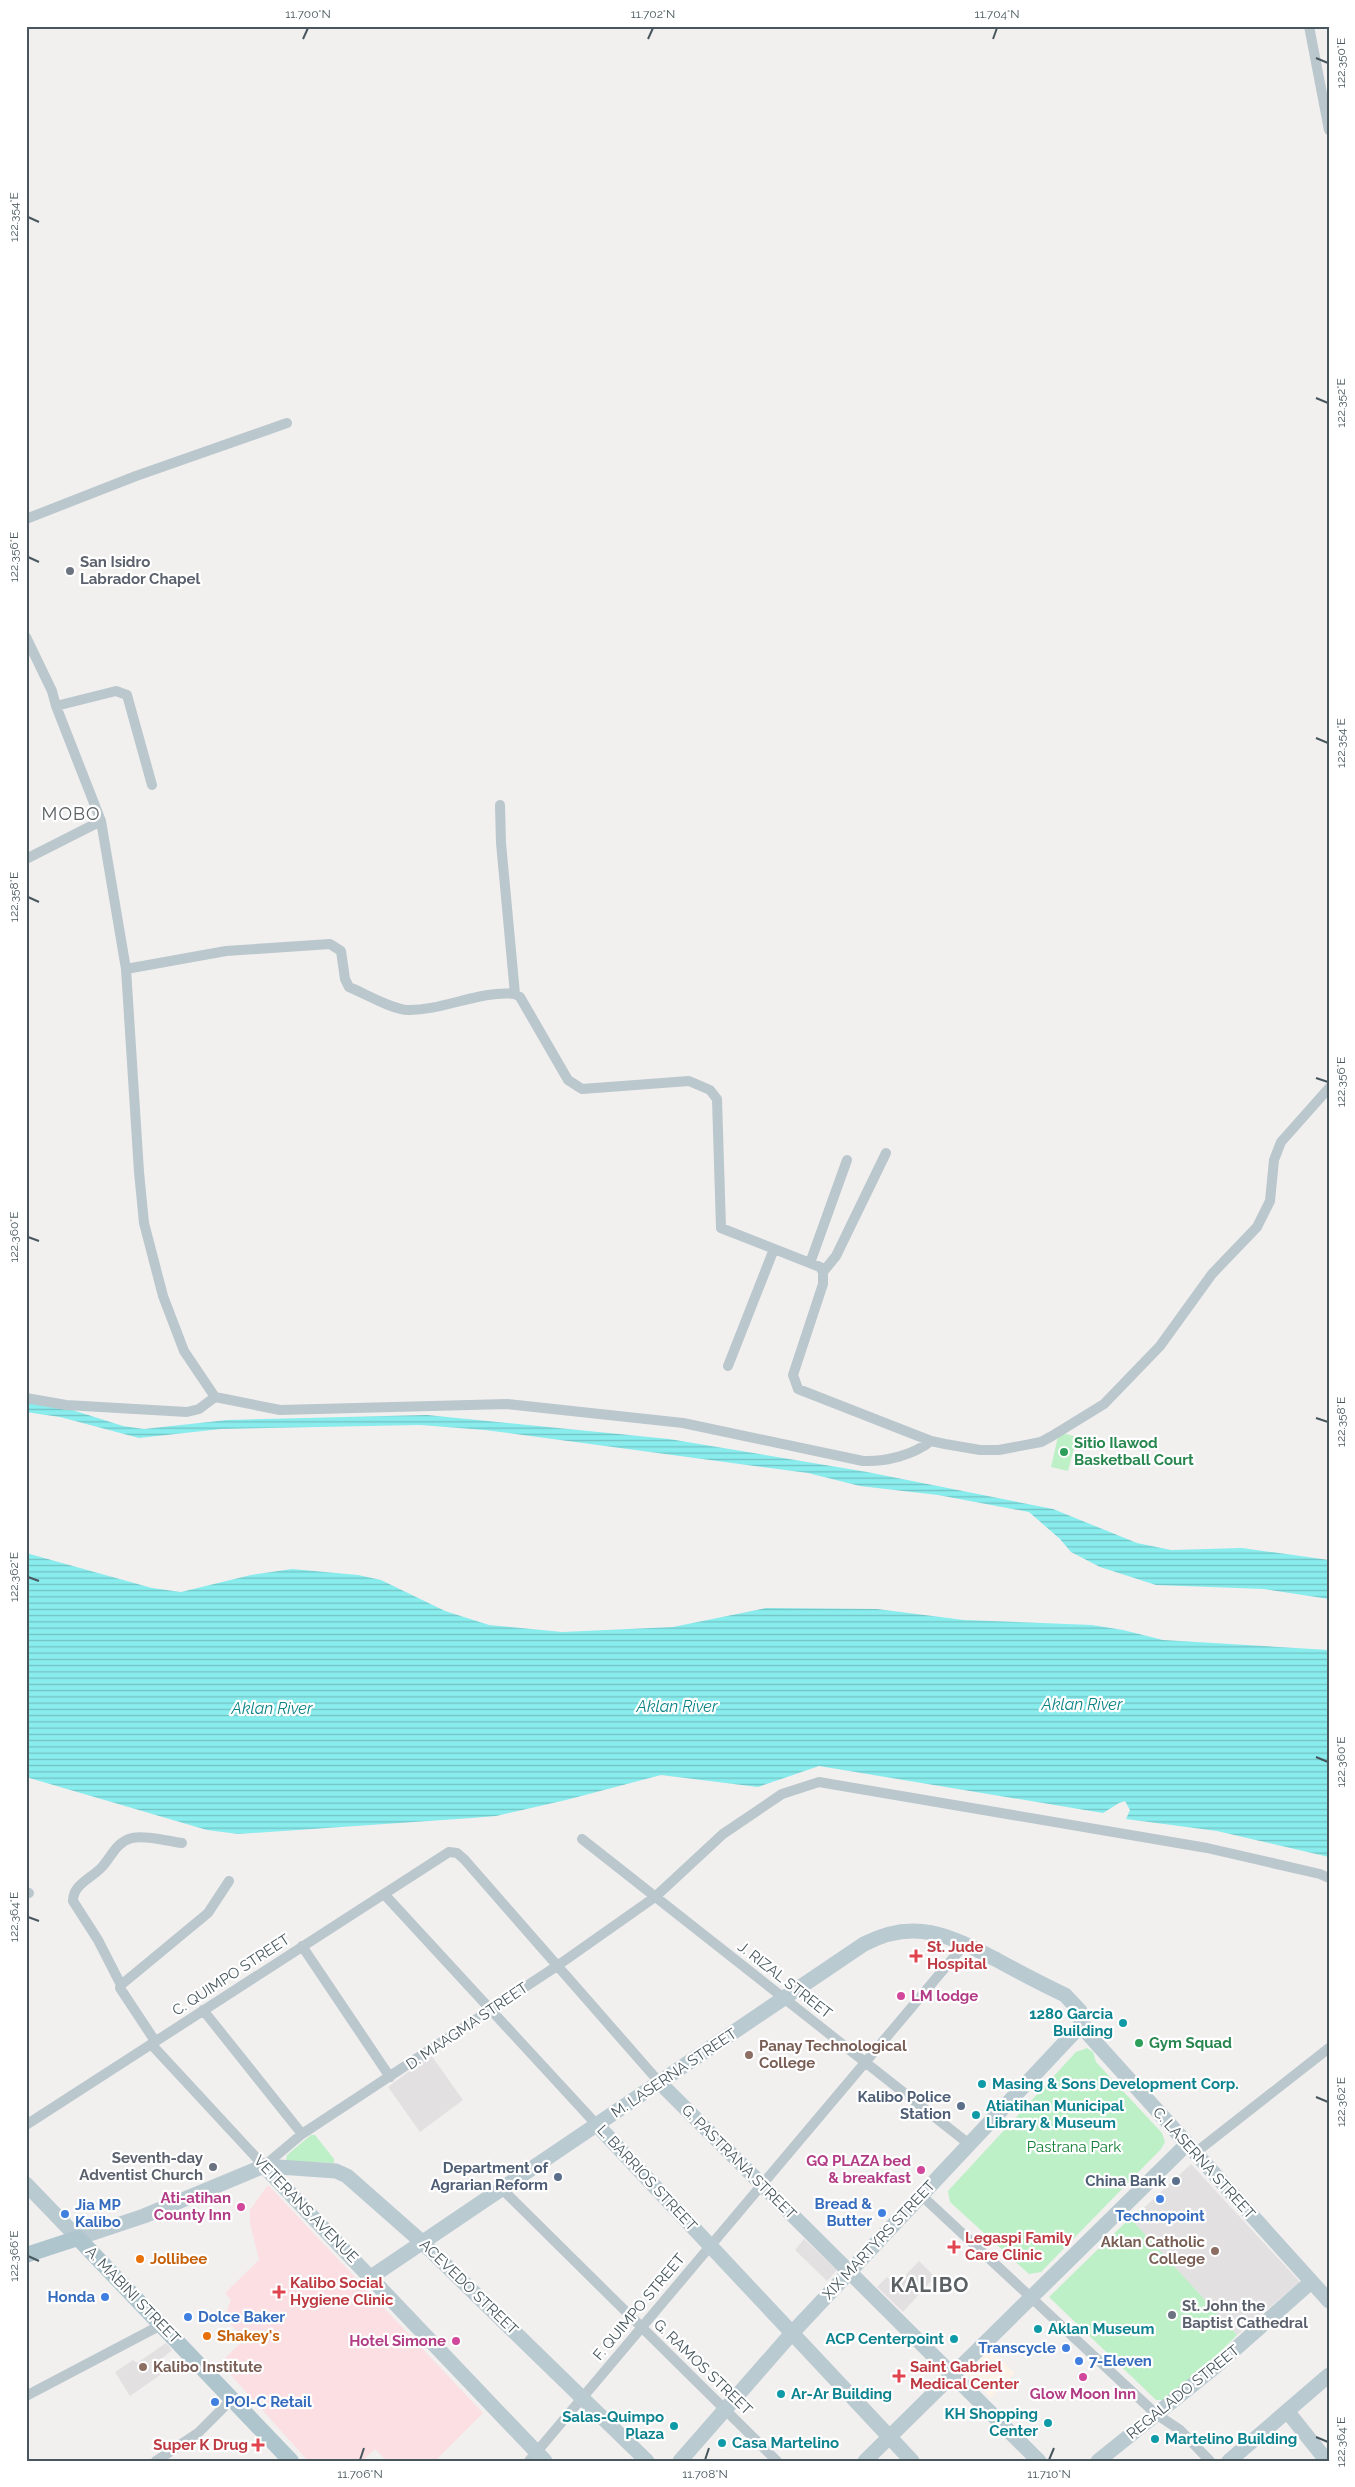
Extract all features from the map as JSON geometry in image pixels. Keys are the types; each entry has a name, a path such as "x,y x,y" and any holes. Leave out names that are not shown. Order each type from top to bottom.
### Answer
{"main road":[{"name":"D. MAAGMA STREET","path":"26,2255 85,2240"},
{"name":"D. MAAGMA STREET","path":"26,2266 85,2240"},
{"name":"A. MABINI STREET","path":"85,2240 161,2325 291,2461"}],"street":[{"path":"1309,26 1329,130"},
{"path":"26,520 136,476 287,423"},
{"path":"26,638 52,691 56,706 101,821 126,969 138,1172 144,1223 163,1296 184,1351 215,1397 280,1410 507,1404 684,1423 863,1461 877,1461 919,1450 931,1441"},
{"path":"56,706 116,691 127,695 152,786"},
{"path":"500,805 501,843 515,994"},
{"path":"26,859 101,821"},
{"path":"126,969 226,951 330,944 341,950 346,984 401,1009 413,1009 515,994 520,997 568,1080 576,1087 582,1089 683,1081 700,1084 710,1090 717,1098 720,1225 725,1231 810,1262 820,1267 823,1272 823,1284 793,1375 798,1389 931,1441 980,1450 999,1450 1026,1445 1052,1436 1104,1404 1160,1346 1212,1274 1257,1227 1270,1201 1276,1152 1286,1136 1329,1088"},
{"path":"823,1272 836,1256 886,1153"},
{"path":"810,1262 847,1160"},
{"path":"728,1366 774,1249"},
{"path":"26,1398 66,1405 187,1412 199,1410 215,1397"},
{"name":"D. MAAGMA STREET","path":"85,2240 240,2178 264,2166 302,2134 557,1966 655,1897 731,1829 782,1794 819,1782 1207,1848 1320,1874 1329,1878"},
{"name":"VETERANS AVENUE","path":"182,1843 134,1838 122,1842 102,1867 77,1888 73,1895 73,1901 98,1940 121,1985 120,1988 153,2043 264,2166 371,2277 537,2458"},
{"name":"J. RIZAL STREET","path":"582,1839 969,2144"},
{"name":"C. QUIMPO STREET","path":"26,2125 302,1946 446,1854 453,1852"},
{"name":"G. PASTRANA STREET","path":"453,1852 464,1858 660,2083 1039,2461"},
{"path":"121,1985 208,1913 228,1881"},
{"name":"L. BARRIOS STREET","path":"384,1894 597,2126 912,2461"},
{"name":"M. LASERNA STREET","path":"371,2277 864,1944 884,1935 922,1931 943,1934 965,1944"},
{"name":"C. LASERNA STREET","path":"965,1944 1065,1995 1080,2011 1081,2024 1329,2301"},
{"name":"F. QUIMPO STREET","path":"537,2458 583,2398 965,1944"},
{"path":"302,1946 390,2077"},
{"path":"203,2010 302,2134"},
{"name":"XIX MARTYRS STREET","path":"680,2461 726,2411 792,2333 1081,2024"},
{"path":"865,2461 1032,2297 1191,2149 1329,2048"},
{"name":"ACEVEDO STREET","path":"264,2166 323,2168 347,2176 423,2243 647,2461"},
{"path":"26,2184 85,2240"},
{"name":"G. RAMOS STREET","path":"502,2190 777,2461"},
{"path":"921,2195 1156,2414 1180,2430 1210,2461"},
{"name":"REGALADO STREET","path":"1098,2461 1215,2368 1311,2282"},
{"path":"26,2396 161,2325"},
{"path":"1229,2461 1329,2375"},
{"path":"156,2461 198,2433 232,2399"},
{"path":"1286,2411 1327,2461"}],"shaded area":[{"path":"431,2055 463,2100 420,2132 388,2087"},
{"name":"Aklan Catholic College","path":"1191,2164 1300,2282 1237,2335 1131,2220"},
{"path":"268,2185 483,2413 435,2461 387,2461 375,2449 362,2461 308,2461 220,2363 245,2339 224,2318 231,2300 225,2293 259,2260 250,2223 250,2210"},
{"path":"804,2239 837,2270 827,2281 795,2250"},
{"path":"919,2261 935,2277 903,2312 877,2287 887,2277 896,2285"},
{"name":"Kalibo Institute","path":"166,2343 172,2350 159,2361 166,2371 130,2396 115,2372 133,2360 137,2363"},
{"path":"990,2349 1015,2373 991,2398 966,2374"}],"green space":[{"name":"Sitio Ilawod Basketball Court","path":"1059,1432 1077,1437 1068,1471 1051,1467"},
{"name":"Pastrana Park","path":"1087,2048 1093,2052 1096,2062 1162,2133 1165,2142 1161,2149 1041,2272 1029,2274 950,2202 948,2191 1076,2052"},
{"path":"311,2135 315,2135 334,2159 334,2163 286,2161 287,2155"},
{"path":"1130,2218 1237,2335 1212,2360 1164,2400 1156,2400 1049,2297"}],"water":[{"path":"26,1402 66,1408 123,1426 144,1429 227,1420 427,1415 669,1439 867,1472 1053,1509 1137,1543 1171,1550 1242,1548 1329,1560 1329,1599 1264,1589 1156,1585 1100,1567 1071,1552 1060,1539 1029,1512 938,1495 860,1486 808,1473 485,1430 420,1425 221,1429 139,1438 60,1417 26,1412"},
{"name":"Aklan River","path":"26,1553 152,1588 181,1592 251,1575 292,1569 358,1575 381,1580 445,1611 489,1625 562,1632 673,1627 766,1608 877,1609 964,1620 1092,1625 1123,1630 1163,1640 1329,1650 1329,1857 1217,1831 1126,1819 1130,1810 1125,1801 1103,1813 819,1766 758,1787 661,1775 496,1816 238,1834 207,1830 26,1777"}],"place":[{"name":"San Isidro Labrador Chapel","path":"70,571"},
{"name":"Sitio Ilawod Basketball Court","path":"1064,1452"},
{"name":"St. Jude Hospital","path":"916,1956"},
{"name":"LM lodge","path":"901,1996"},
{"name":"1280 Garcia Building","path":"1123,2023"},
{"name":"Gym Squad","path":"1139,2043"},
{"name":"Panay Technological College","path":"749,2055"},
{"name":"Masing & Sons Development Corp.","path":"982,2084"},
{"name":"Kalibo Police Station","path":"961,2106"},
{"name":"Atiatihan Municipal Library & Museum","path":"976,2115"},
{"name":"Seventh-day Adventist Church","path":"213,2167"},
{"name":"GQ PLAZA bed & breakfast","path":"921,2170"},
{"name":"Department of Agrarian Reform","path":"558,2177"},
{"name":"China Bank","path":"1176,2181"},
{"name":"Technopoint","path":"1160,2199"},
{"name":"Ati-atihan County Inn","path":"241,2207"},
{"name":"Bread & Butter","path":"882,2213"},
{"name":"Jia MP Kalibo","path":"65,2214"},
{"name":"Legaspi Family Care Clinic","path":"954,2247"},
{"name":"Aklan Catholic College","path":"1215,2251"},
{"name":"Jollibee","path":"140,2259"},
{"name":"Kalibo Social Hygiene Clinic","path":"279,2292"},
{"name":"Honda","path":"105,2297"},
{"name":"St. John the Baptist Cathedral","path":"1172,2315"},
{"name":"Dolce Baker","path":"188,2317"},
{"name":"Aklan Museum","path":"1038,2329"},
{"name":"Shakey's","path":"207,2336"},
{"name":"ACP Centerpoint","path":"954,2339"},
{"name":"Hotel Simone","path":"456,2341"},
{"name":"Transcycle","path":"1066,2348"},
{"name":"7-Eleven","path":"1079,2361"},
{"name":"Kalibo Institute","path":"143,2367"},
{"name":"Saint Gabriel Medical Center","path":"899,2376"},
{"name":"Glow Moon Inn","path":"1083,2377"},
{"name":"Ar-Ar Building","path":"781,2394"},
{"name":"POI-C Retail","path":"215,2402"},
{"name":"KH Shopping Center","path":"1048,2423"},
{"name":"Salas-Quimpo Plaza","path":"674,2426"},
{"name":"Martelino Building","path":"1155,2439"},
{"name":"Casa Martelino","path":"722,2443"},
{"name":"Super K Drug","path":"258,2445"}],"district":[{"name":"MOBO","path":"71,813"},
{"name":"KALIBO","path":"930,2285"}]}
